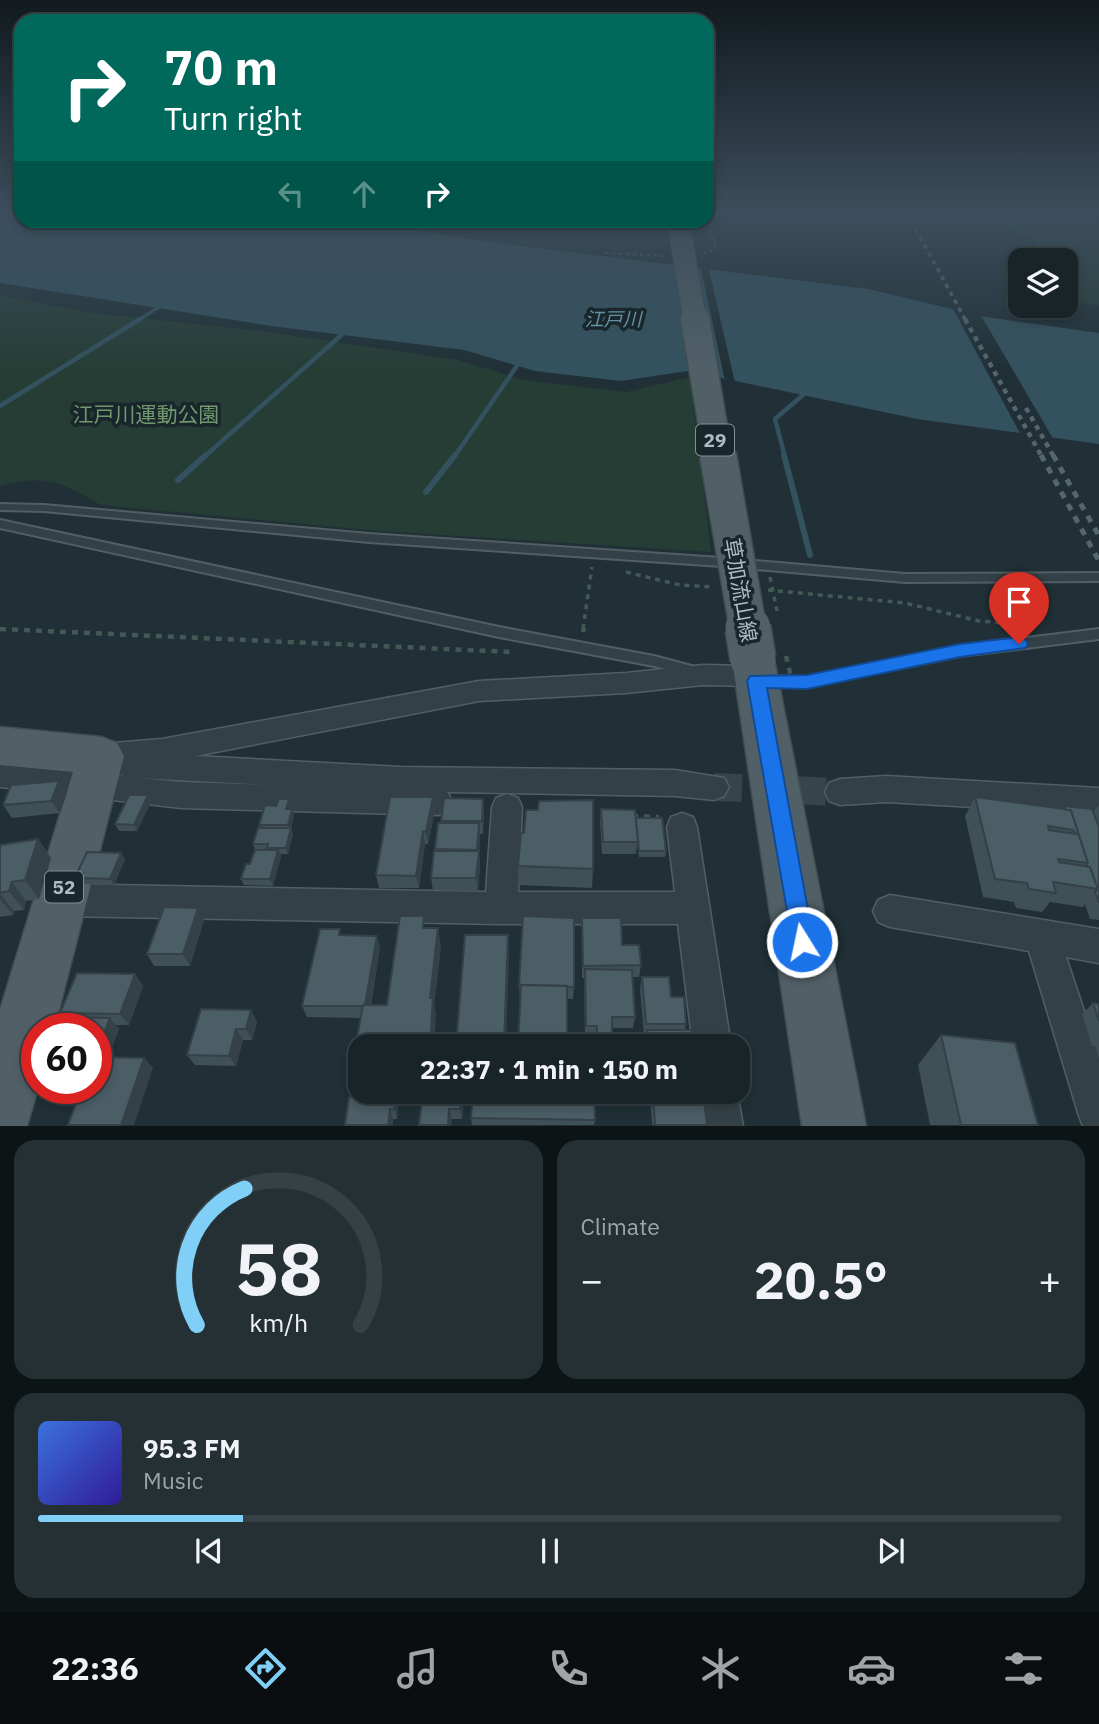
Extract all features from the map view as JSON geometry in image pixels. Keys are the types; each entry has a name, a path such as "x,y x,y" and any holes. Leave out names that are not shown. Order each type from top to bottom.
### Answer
{"main road":[{"name":"草加流山線","path":"686,266 834,1125"},
{"path":"0,746 97,768"},
{"name":"52","path":"0,1114 97,768"}],"street":[{"path":"97,768 162,751 479,691 626,683 703,674 755,672"},
{"path":"97,768 181,795 445,802"},
{"path":"0,775 97,768 400,779 675,782 713,786"},
{"path":"840,792 886,789 1099,801"},
{"path":"501,807 501,908"},
{"path":"682,827 710,1034"},
{"path":"60,900 501,908 693,908"},
{"path":"890,911 1099,946"},
{"path":"1042,936 1099,1116"},
{"path":"720,1104 723,1125"}],"lane":[{"path":"0,507 44,508 369,538 721,562 905,578 1099,577"},
{"path":"0,524 499,632 654,661 703,674"},
{"path":"755,672 807,682 960,651 1099,634"}],"path":[{"path":"584,626 592,568 605,569"},
{"path":"619,571 643,574 680,585 719,587"},
{"path":"758,589 905,603 979,621 1040,625"},
{"path":"0,629 491,653 524,651"},
{"path":"627,815 681,819 682,827"}],"green space":[{"path":"1078,266 1099,266 1099,305 1081,303 1078,299"},
{"name":"江戸川運動公園","path":"0,295 85,312 268,332 458,360 524,380 626,392 690,377 711,552 379,531 101,505 53,482 29,481 0,486"}],"water":[{"name":"江戸川","path":"0,266 678,266 868,289 986,317 1099,333 1099,444 917,419 688,371 621,381 535,371 464,350 271,326 0,283"}],"pier":[{"path":"700,266 708,266 735,383 725,381"},
{"path":"951,305 979,312 1055,442 1022,437"}],"building":[{"path":"59,781 51,801 3,805 11,785"},
{"path":"129,795 148,795 134,825 115,824"},
{"path":"390,797 433,797 426,832 423,831 416,876 376,875"},
{"path":"975,797 1071,810 1088,863 1058,859 1059,862 1090,867 1098,889 1053,882 1056,893 1029,889 1027,883 995,879","holes":["1048,826 1073,830 1076,834 1049,830"]},
{"path":"444,798 483,799 482,821 441,821"},
{"path":"279,799 289,799 286,809 292,809 288,825 259,825 265,805 276,806"},
{"path":"593,800 593,869 518,866 526,810 538,810 539,801"},
{"path":"1064,806 1092,809 1099,827 1099,903 1095,892 1098,889 1090,867 1086,866 1088,863 1071,810 1066,810"},
{"path":"601,809 635,810 638,842 603,842"},
{"path":"636,818 662,818 666,851 639,851"},
{"path":"438,823 479,823 477,850 435,849"},
{"path":"258,828 291,828 286,848 267,848 268,844 253,844"},
{"path":"38,839 25,880 12,882 9,891 0,893 0,845"},
{"path":"255,850 278,850 270,879 241,879"},
{"path":"434,851 479,851 476,878 431,878"},
{"path":"87,852 121,853 110,879 81,878 83,873 77,873"},
{"path":"164,907 198,908 183,954 147,954"},
{"path":"400,916 424,916 423,928 438,928 430,998 433,998 431,1034 358,1034 363,1005 387,1005"},
{"path":"523,916 574,918 574,987 519,986"},
{"path":"582,918 621,918 622,945 639,945 641,965 583,966"},
{"path":"320,929 340,929 339,935 377,936 365,1005 302,1006"},
{"path":"465,935 508,935 504,1034 457,1034"},
{"path":"585,969 632,970 635,1017 612,1017 612,1034 597,1034 597,1026 586,1026"},
{"path":"77,973 135,974 120,1014 60,1013"},
{"path":"642,977 669,977 671,997 684,997 686,1024 646,1024"},
{"path":"521,985 567,986 567,1034 519,1034"},
{"path":"1093,1003 1099,1004 1099,1021"},
{"path":"201,1009 251,1010 246,1029 236,1029 229,1056 187,1055"},
{"path":"647,1030 692,1030 692,1034 647,1034"},
{"path":"941,1035 1015,1043 1038,1125 961,1125"},
{"path":"112,1057 144,1058 121,1125 68,1125 76,1104 112,1104"},
{"path":"348,1104 394,1104 394,1109 390,1109 388,1125 345,1125"},
{"path":"422,1104 461,1104 460,1109 449,1109 448,1125 419,1125"},
{"path":"472,1104 594,1104 595,1120 471,1118"},
{"path":"654,1104 704,1104 707,1125 655,1125"}],"waterway":[{"path":"137,321 162,305"},
{"path":"0,406 140,319"},
{"path":"204,457 347,330"},
{"path":"454,457 521,360"},
{"path":"785,457 775,419 810,389"},
{"path":"178,480 206,455"},
{"path":"426,492 455,455"},
{"path":"784,455 810,555"}],"tunnel":[{"path":"714,787 840,792"}],"railway":[{"path":"936,266 966,321"},
{"path":"965,319 1042,457"},
{"path":"1026,408 1054,457"},
{"path":"1041,455 1099,561"},
{"path":"1053,455 1099,536"}],"route":[{"path":"802,942 757,681 807,682 960,651 1019,644"}]}
